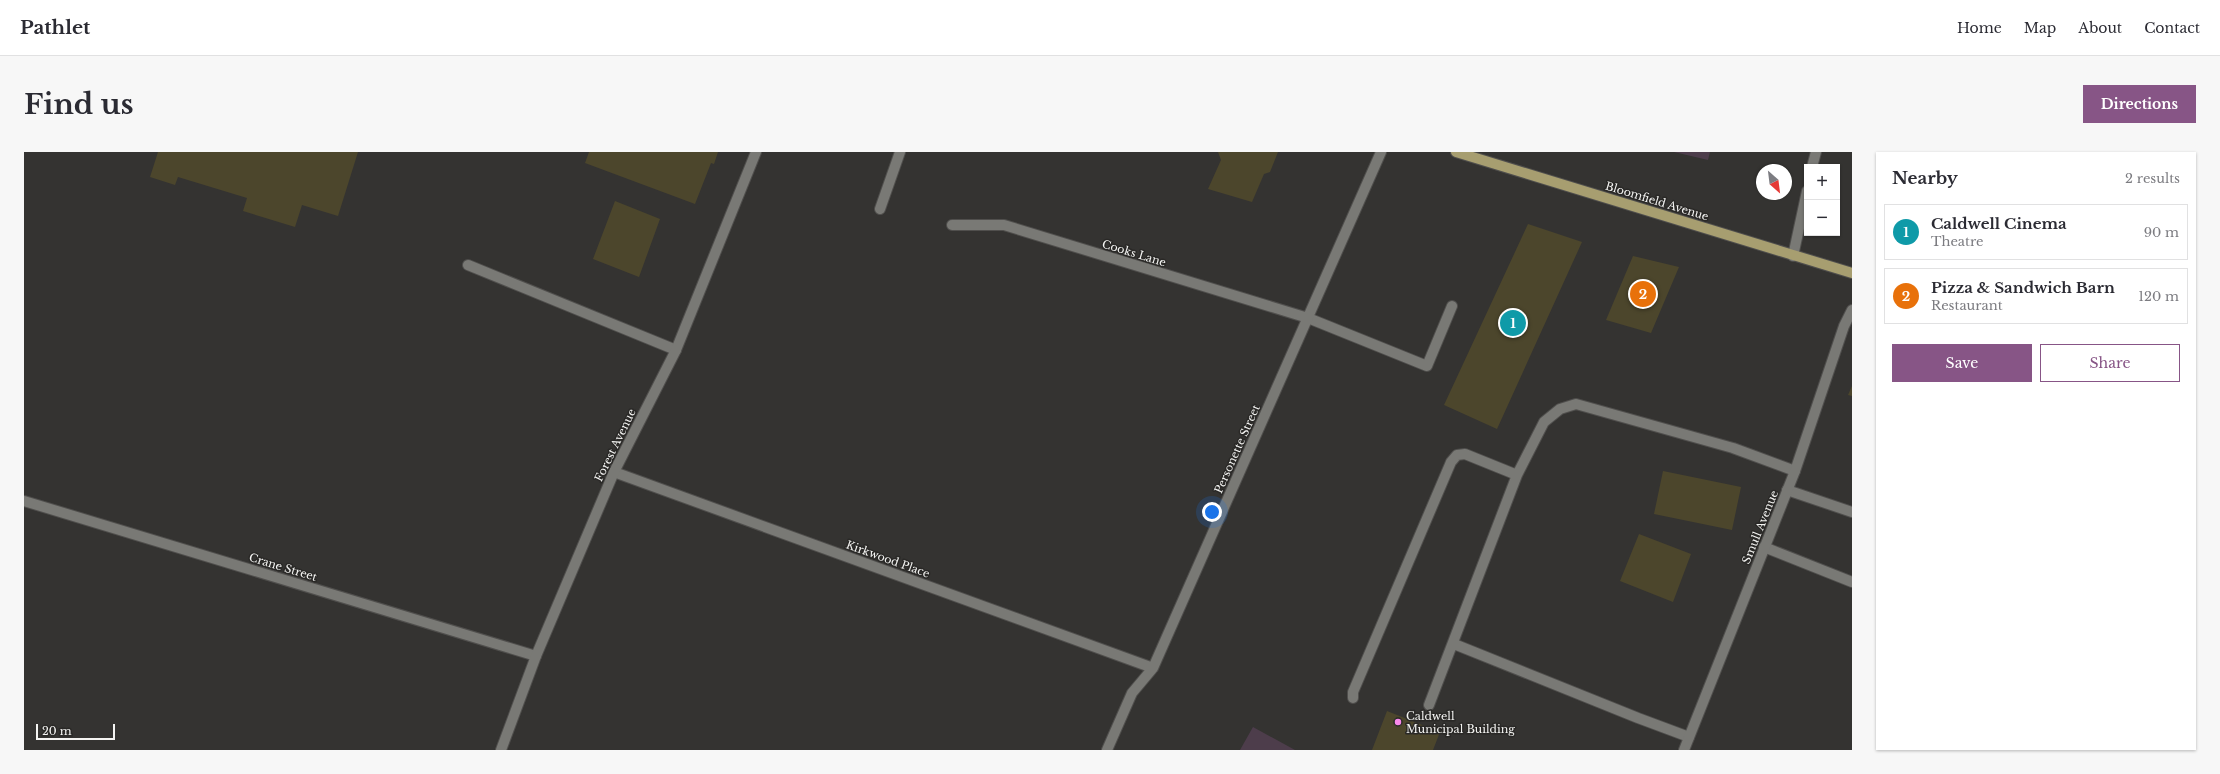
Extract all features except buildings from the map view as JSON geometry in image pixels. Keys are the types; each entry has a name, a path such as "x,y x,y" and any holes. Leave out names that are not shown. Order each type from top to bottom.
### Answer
{"main road":[{"name":"Bloomfield Avenue","path":"1456,152 1852,273"}],"street":[{"name":"Forest Avenue","path":"501,750 536,656 614,472 676,350 756,152"},
{"path":"880,209 900,152"},
{"name":"Personette Street","path":"1107,750 1132,693 1153,668 1381,152"},
{"path":"1813,164 1816,152"},
{"path":"1793,256 1805,200"},
{"name":"Cooks Lane","path":"952,225 1004,225 1308,318 1427,366 1452,306"},
{"path":"468,265 676,350"},
{"name":"Smull Avenue","path":"1684,750 1795,470 1844,326 1852,310"},
{"path":"1429,705 1454,644 1517,475 1544,422 1560,409 1576,404 1733,448 1795,470"},
{"path":"1353,698 1353,692 1452,462 1457,455 1465,454 1517,475"},
{"name":"Kirkwood Place","path":"614,472 1153,668"},
{"path":"1787,490 1852,512"},
{"name":"Crane Street","path":"24,501 536,656"},
{"path":"1764,547 1852,582"},
{"path":"1454,644 1689,737"}],"shaded area":[{"path":"1674,152 1710,152 1708,160"},
{"path":"1253,727 1295,750 1240,750"}],"place":[{"name":"Pizza & Sandwich Barn","path":"1643,294"},
{"name":"Caldwell Cinema","path":"1513,323"},
{"name":"Caldwell Municipal Building","path":"1398,722"}]}
